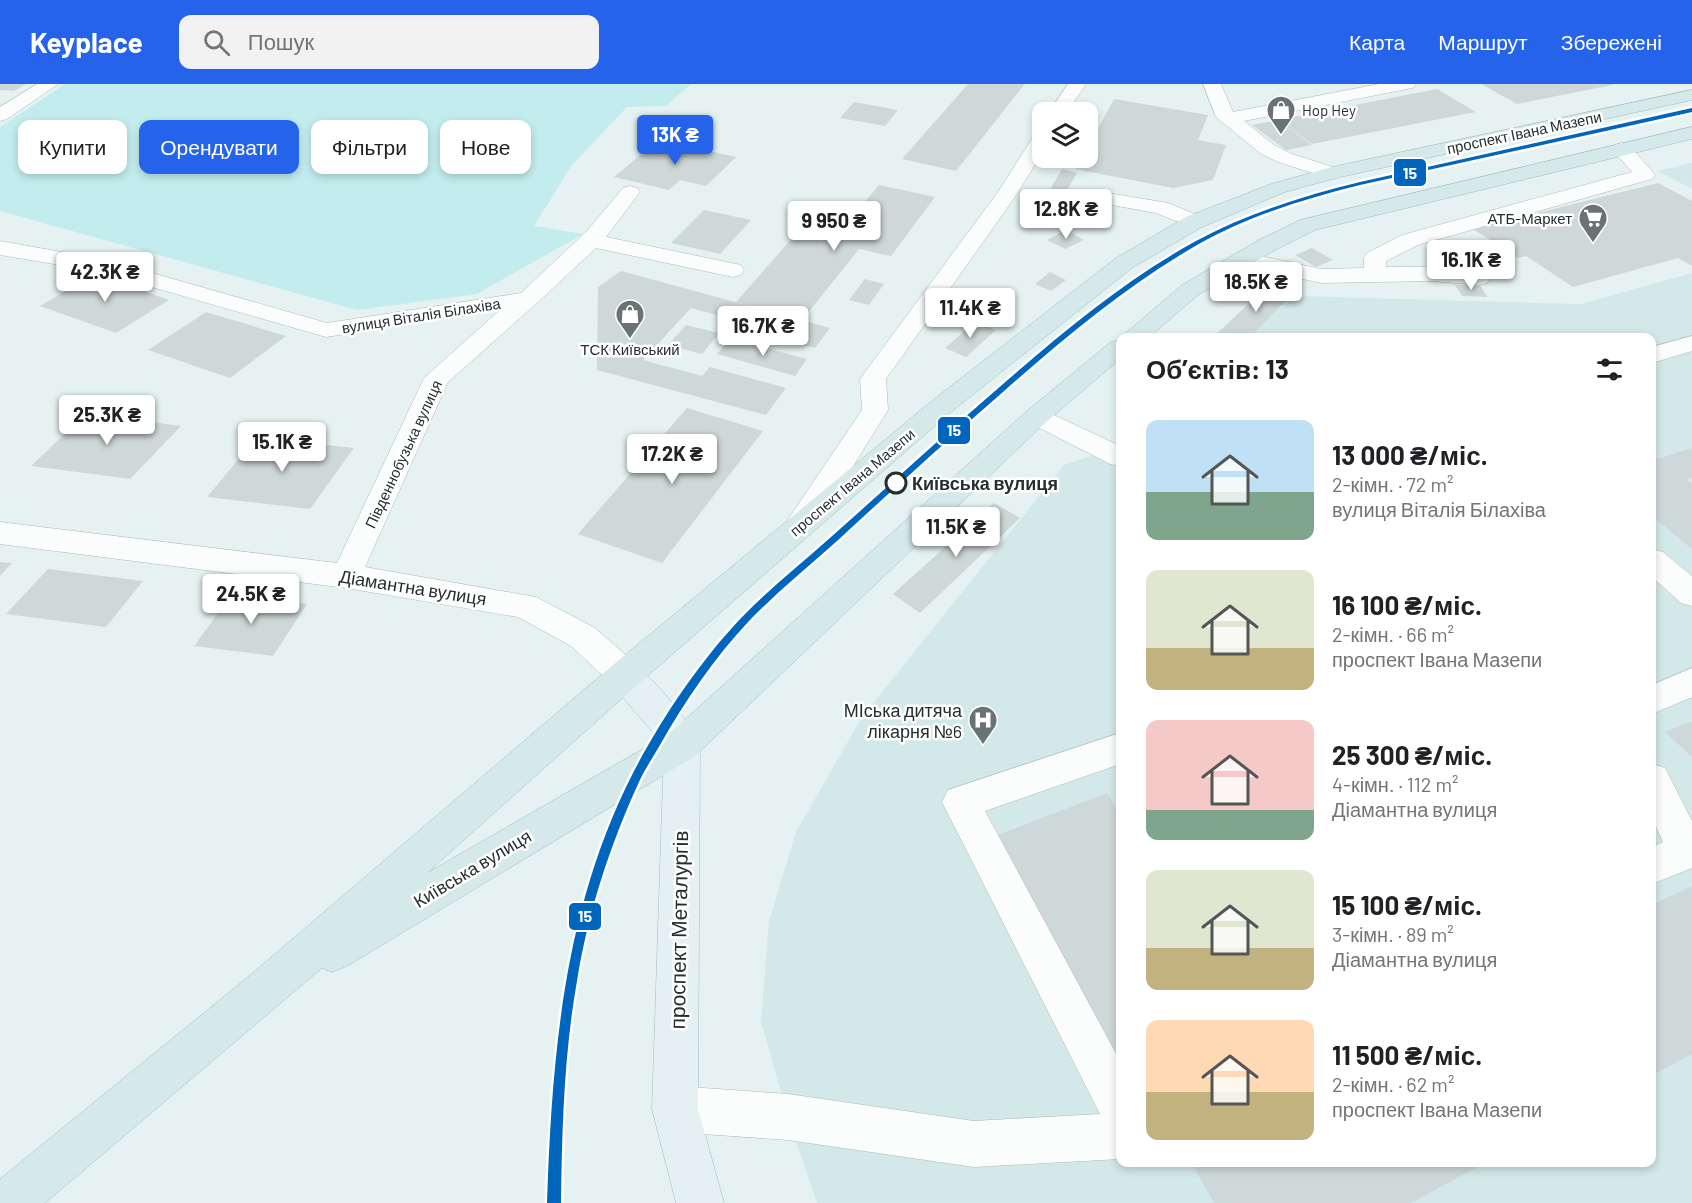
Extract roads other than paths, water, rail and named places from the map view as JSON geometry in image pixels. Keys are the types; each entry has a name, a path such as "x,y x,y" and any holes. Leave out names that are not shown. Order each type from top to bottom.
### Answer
{"highway":[{"name":"проспект Івана Мазепи","path":"625,675 942,406 1124,263 1194,222 1278,188 1332,173 1692,95"},
{"path":"1138,333 1190,290 1242,259 1308,225 1692,133"},
{"path":"682,745 1037,416 1116,350"},
{"name":"Київська вулиця","path":"8,1203 263,992 625,675"},
{"name":"Київська вулиця","path":"263,992 682,745"}],"main road":[{"path":"625,675 667,722 682,745"},
{"name":"проспект Металургів","path":"682,745 675,1109 700,1203"}],"street":[{"path":"0,115 48,84"},
{"path":"1065,102 1077,84"},
{"path":"1212,84 1223,113 1267,149 1285,158 1332,173"},
{"path":"1229,118 1407,84"},
{"path":"1375,274 1375,258 1410,240 1645,175 1622,150"},
{"path":"800,526 874,410 873,379 1007,194 1032,154"},
{"name":"Південнобузька вулиця","path":"346,576 437,378 528,299 591,240 630,192"},
{"path":"1108,199 1161,207 1194,222"},
{"path":"591,240 733,270"},
{"name":"вулиця Віталія Білахіва","path":"0,248 99,265 326,330 528,299"},
{"path":"1242,259 1321,276 1432,274 1479,278"},
{"path":"1656,354 1692,343"},
{"path":"1037,416 1116,456"},
{"name":"Діамантна вулиця","path":"0,533 346,576 525,606 583,637 625,675"},
{"path":"1656,563 1692,594"},
{"path":"1656,698 1692,682"},
{"path":"1116,750 961,802 1116,1098"},
{"path":"1656,788 1687,850 1656,864"},
{"path":"675,1109 788,1117 974,1144 1116,1136"}],"tram line":[{"name":"15","path":"554,1203 561,1052 571,980 586,910 608,842 637,776 674,711 720,648 760,605 1021,372 1124,289 1197,243 1260,213 1310,196 1692,110"}],"place":[{"name":"Hop Hey","path":"1281,136"},
{"name":"АТБ-Маркет","path":"1593,244"},
{"name":"ТСК Київський","path":"630,340"},
{"name":"Київська вулиця","path":"896,483"},
{"name":"МІська дитяча лікарня №6","path":"983,746"}]}
